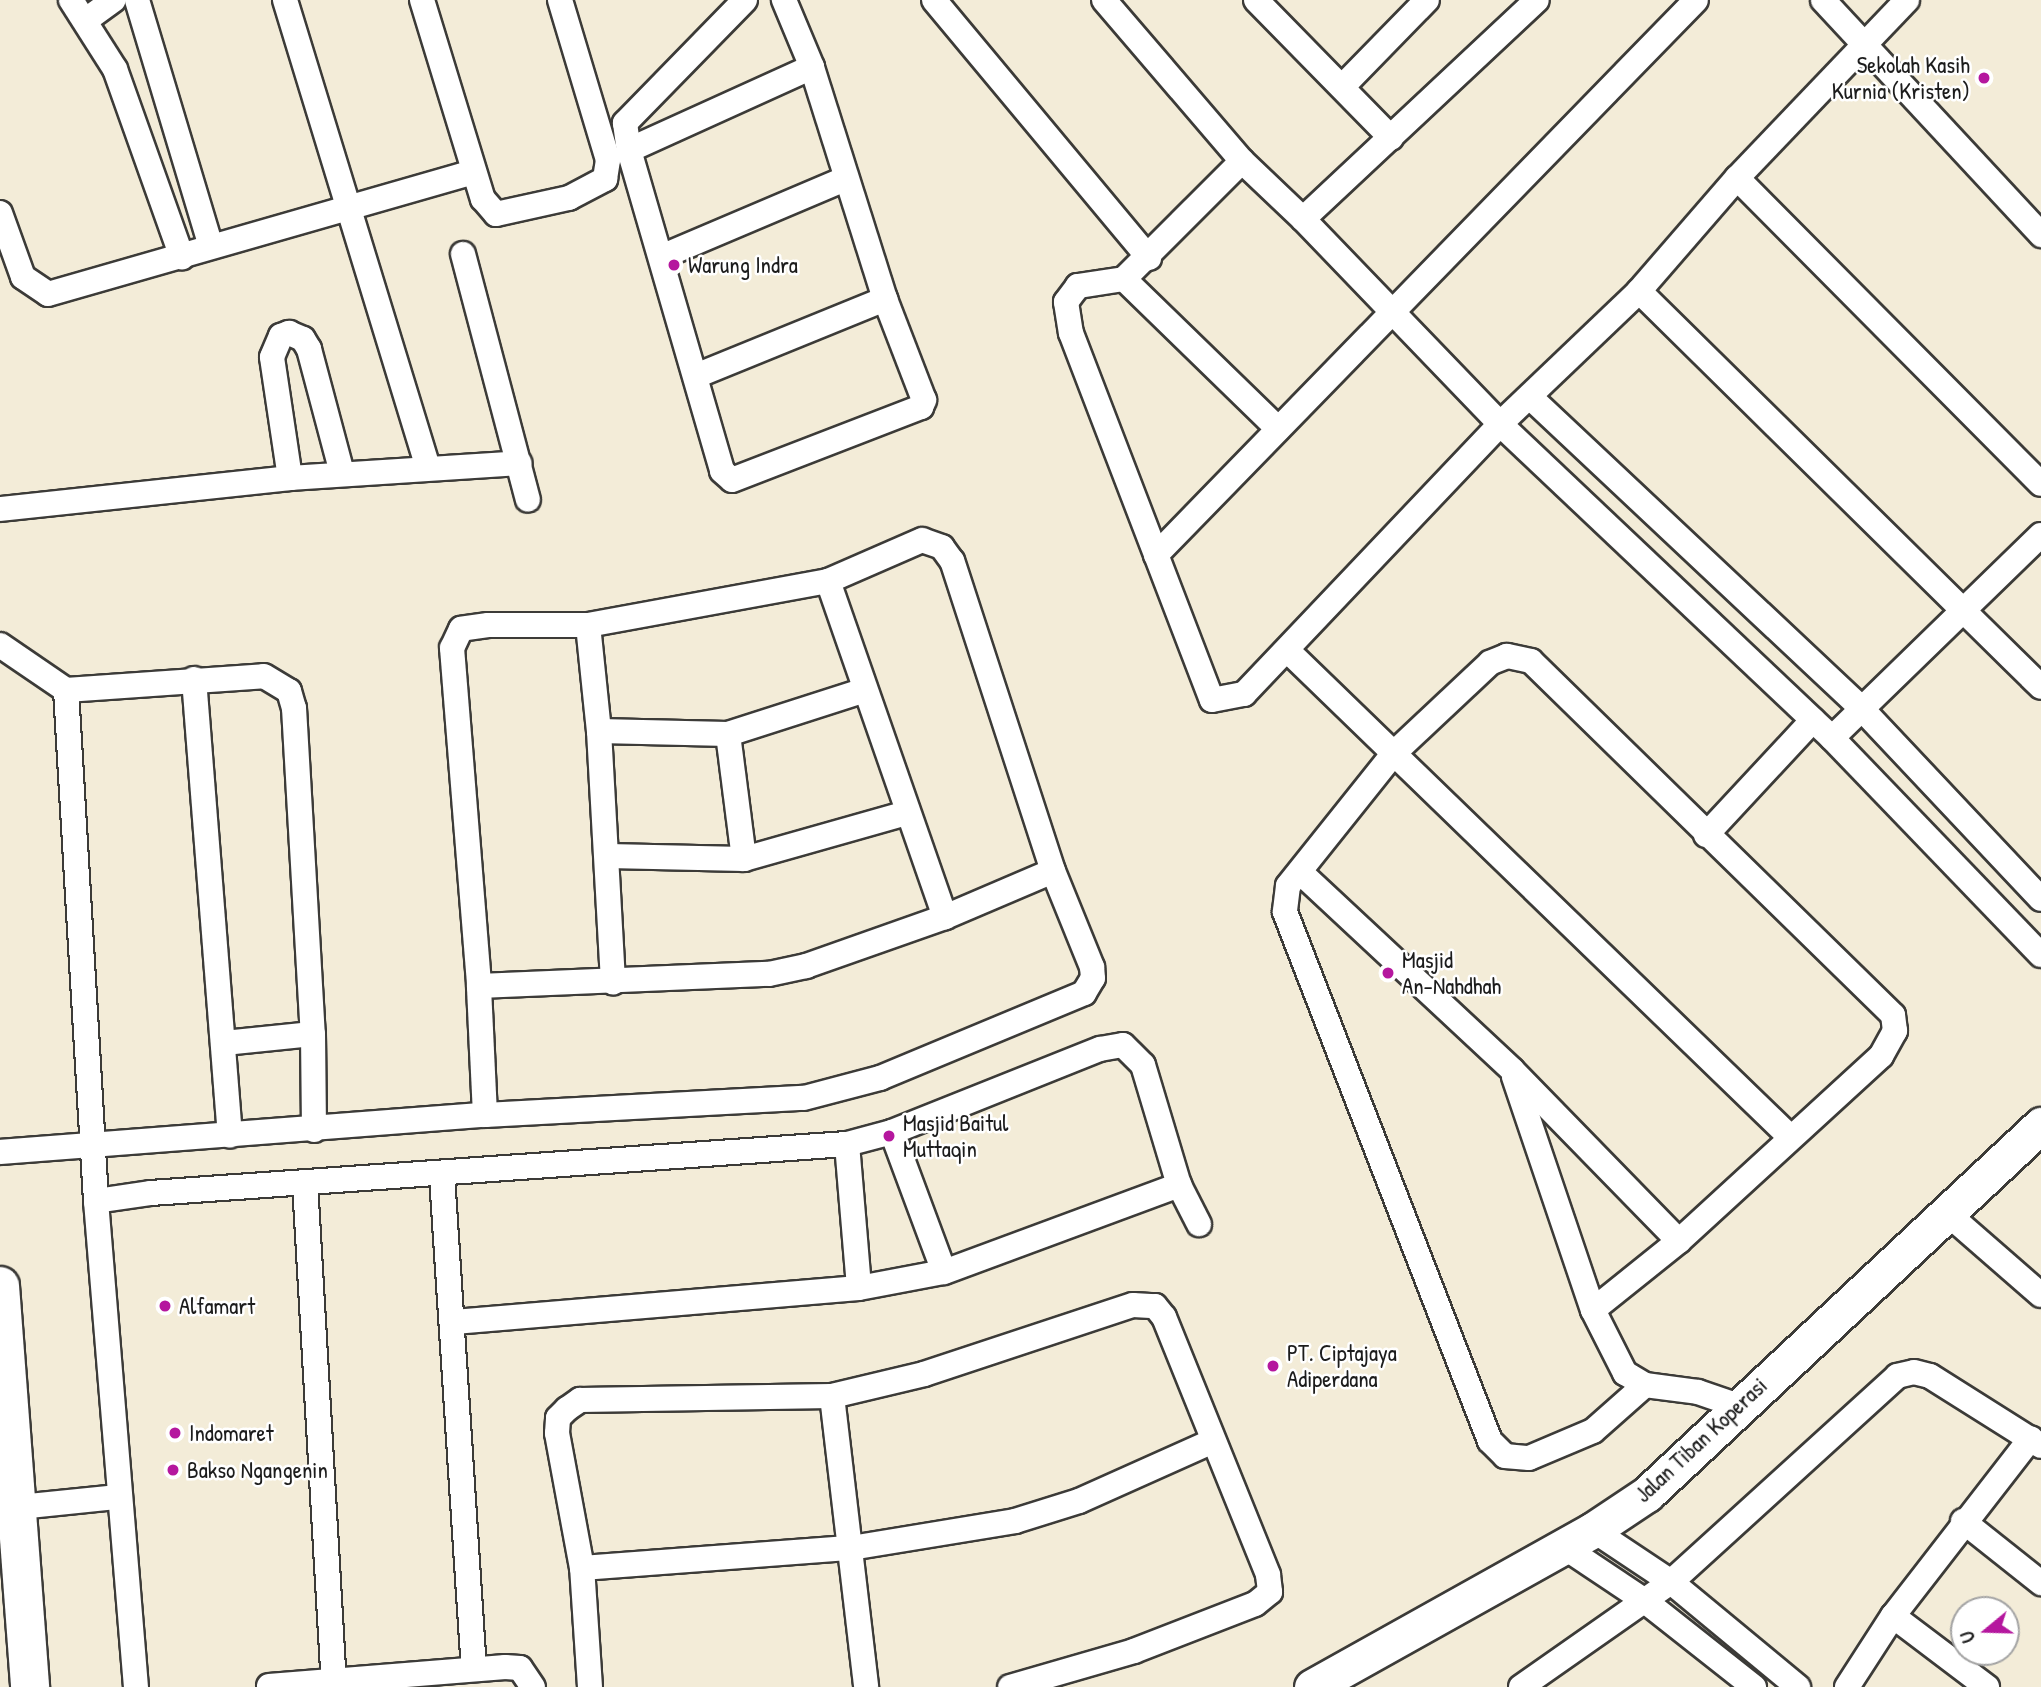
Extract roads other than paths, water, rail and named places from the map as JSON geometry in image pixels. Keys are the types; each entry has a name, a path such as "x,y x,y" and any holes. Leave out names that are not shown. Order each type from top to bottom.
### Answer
{"highway":[{"path":"0,1300 19,1507 30,1687"}],"street":[{"path":"71,0 116,69 182,257"},
{"path":"86,20 114,0"},
{"path":"137,0 211,246"},
{"path":"285,0 428,468"},
{"path":"422,0 474,173 483,199 496,214 569,198 605,179 608,160 560,0"},
{"path":"745,0 625,123 629,150 698,375 722,471 732,480 920,408 924,400 885,299 845,179 812,67 784,0"},
{"path":"934,0 1149,258"},
{"path":"1104,0 1242,161 1303,219 1500,424 1832,738 2041,955"},
{"path":"1343,86 1427,0"},
{"path":"1303,219 1536,0"},
{"path":"1156,555 1696,0"},
{"path":"1823,0 2041,235"},
{"path":"1242,161 1149,258 1124,279 1079,286 1066,302 1072,333 1212,700 1244,694 1500,424 1639,291 1737,178 1863,43 1907,0"},
{"path":"1258,1 1391,138"},
{"path":"629,150 812,67"},
{"path":"0,213 23,277 48,295 182,257 211,246 474,173"},
{"path":"1737,178 2041,484"},
{"path":"661,257 845,179"},
{"path":"463,254 528,500"},
{"path":"1124,279 1278,429"},
{"path":"1639,291 2041,687"},
{"path":"698,375 885,299"},
{"path":"290,478 272,357 281,336 289,333 297,334 309,349 342,473"},
{"path":"1530,397 1861,708 2041,899"},
{"path":"0,509 342,473 520,463"},
{"path":"1832,738 2041,535"},
{"path":"0,1153 485,1115 830,1094 880,1078 1083,993 1093,978 1092,967 1053,871 952,561 942,547 933,541 914,542 828,581 588,625 488,625 461,629 454,638 480,986 485,1115"},
{"path":"828,581 945,917"},
{"path":"588,625 608,856 613,983"},
{"path":"0,645 66,690 264,676 289,691 294,708 313,1034 314,1130"},
{"path":"1287,650 1789,1136"},
{"path":"1592,1310 1679,1241 1789,1136 1881,1056 1895,1031 1893,1015 1706,835 1531,660 1517,655 1490,663 1394,753 1300,872 1283,898 1284,912 1490,1441 1505,1456 1529,1458 1592,1431 1645,1385"},
{"path":"194,679 230,1136"},
{"path":"66,690 96,1201 118,1497 136,1687"},
{"path":"599,731 729,734 865,690"},
{"path":"1706,835 1813,720"},
{"path":"729,734 744,859"},
{"path":"608,856 744,859 907,813"},
{"path":"480,986 613,983 769,974 806,966 945,917 1053,871"},
{"path":"1300,872 1512,1070 1679,1241"},
{"path":"224,1043 313,1034"},
{"path":"96,1201 305,1182 442,1176 847,1144 892,1132 1100,1049 1123,1045 1143,1065 1179,1185 1199,1224"},
{"path":"1512,1070 1592,1310 1625,1373 1645,1385 1698,1392 1739,1406"},
{"path":"892,1132 944,1272"},
{"name":"Jalan Tiban Koperasi","path":"1312,1687 1579,1538 1665,1480 1739,1406 1948,1214 2037,1137"},
{"path":"847,1144 859,1287"},
{"path":"442,1176 454,1322 474,1667"},
{"path":"305,1182 334,1679"},
{"path":"454,1322 859,1287 944,1272 1179,1185"},
{"path":"1948,1214 2041,1296"},
{"path":"590,1687 582,1567 556,1433 558,1418 580,1400 832,1396 924,1374 1146,1304 1155,1306 1164,1317 1210,1442 1268,1576 1266,1597 1134,1651 1010,1687"},
{"path":"1521,1687 1671,1582 1898,1377 1914,1372 1930,1376 2036,1442 1964,1521 1893,1616 1847,1687"},
{"path":"832,1396 866,1687"},
{"path":"582,1567 851,1548 1043,1515 1210,1442"},
{"path":"19,1507 118,1497"},
{"path":"1964,1521 2041,1583"},
{"path":"1579,1538 1671,1582 1798,1687"},
{"path":"1579,1538 1645,1601 1754,1687"},
{"path":"1893,1616 1987,1687"},
{"path":"269,1686 474,1667 520,1668 533,1687"}],"place":[{"name":"Sekolah Kasih Kurnia (Kristen)","path":"1984,78"},
{"name":"Warung Indra","path":"674,265"},
{"name":"Masjid An-Nahdhah","path":"1388,973"},
{"name":"Masjid Baitul Muttaqin","path":"889,1136"},
{"name":"Alfamart","path":"165,1306"},
{"name":"PT. Ciptajaya Adiperdana","path":"1273,1366"},
{"name":"Indomaret","path":"175,1433"},
{"name":"Bakso Ngangenin","path":"173,1470"}]}
